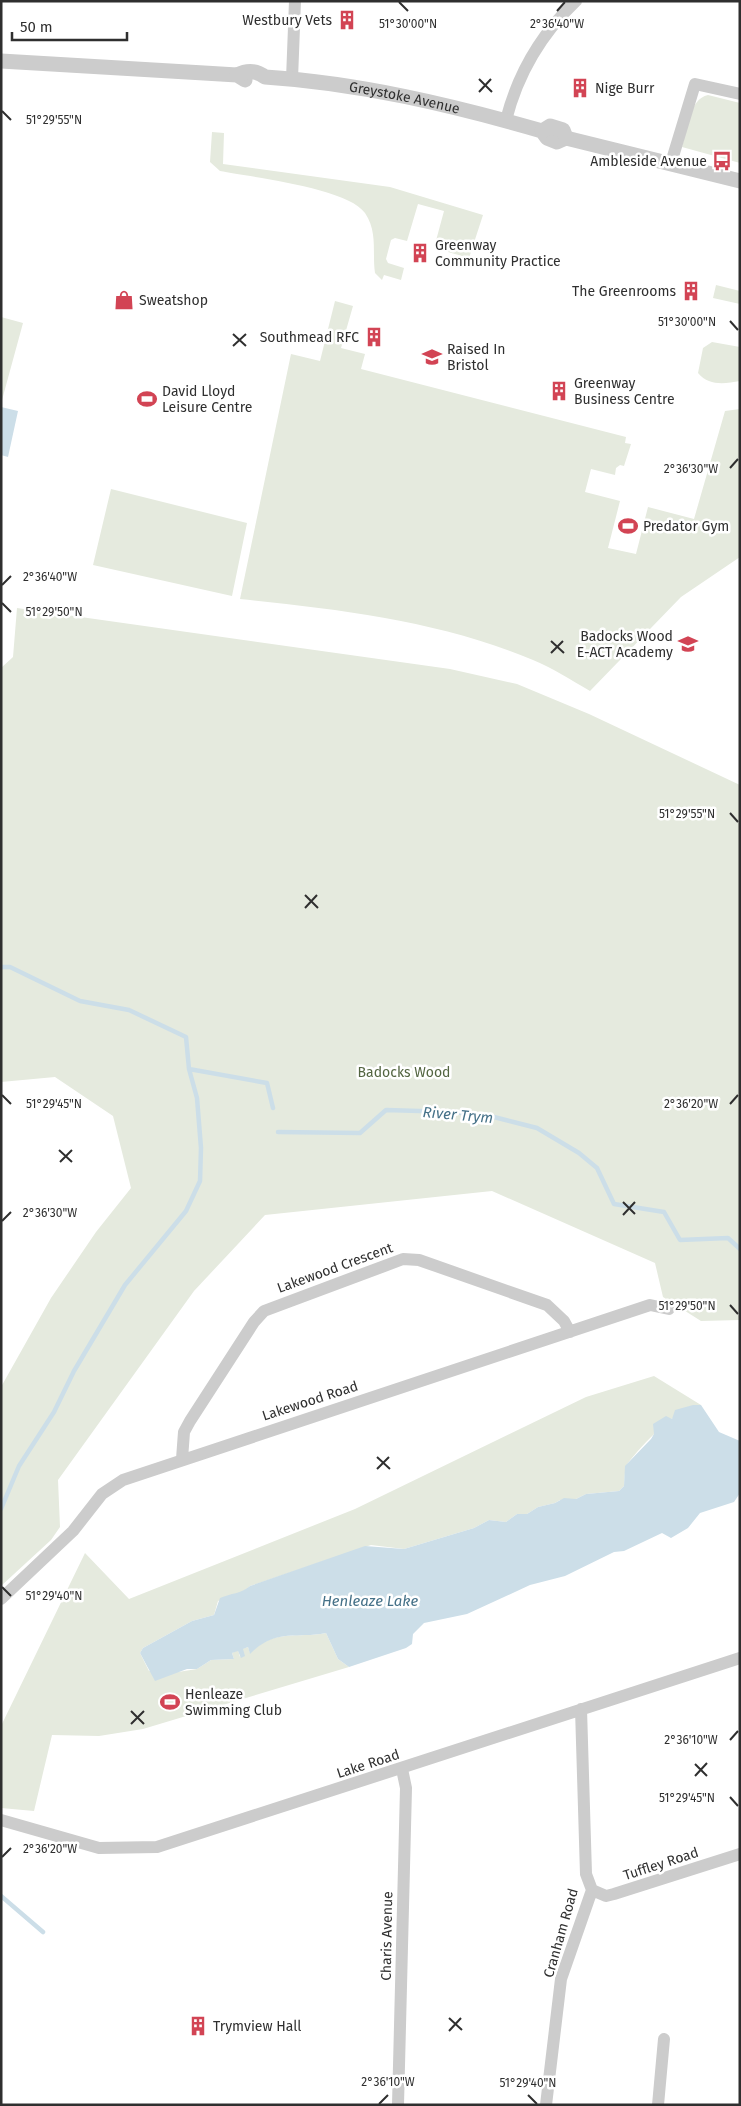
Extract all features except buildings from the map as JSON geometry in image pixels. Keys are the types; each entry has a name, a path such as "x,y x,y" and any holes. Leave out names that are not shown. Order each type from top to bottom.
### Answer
{"street":[{"path":"292,79 295,1"},
{"path":"506,120 521,74 535,47 576,1"},
{"name":"Greystoke Avenue","path":"1,61 237,75 244,80 257,82 266,77 292,79 426,101 506,120 542,131 550,126 563,130 566,138 740,181"},
{"path":"671,163 694,84 740,94"},
{"name":"Lakewood Crescent","path":"182,1459 184,1432 254,1322 264,1311 403,1259 419,1260 547,1305 564,1321 570,1332"},
{"name":"Lakewood Road","path":"1,1598 73,1531 102,1494 112,1486 182,1459 650,1305 668,1310"},
{"name":"Lake Road","path":"1,1820 99,1848 151,1848 402,1769 740,1658"},
{"name":"Cranham Road","path":"546,2105 561,1979 592,1890 586,1874 581,1709"},
{"name":"Charis Avenue","path":"398,2105 406,1788 402,1769"},
{"name":"Tuffley Road","path":"592,1890 606,1896 740,1854"},
{"path":"658,2105 664,2039"}],"green space":[{"path":"708,95 740,103 740,163 682,147 687,124 693,109 697,102"},
{"path":"212,132 224,133 223,164 390,187 483,215 469,258 434,248 444,211 418,204 407,241 395,238 391,240 386,259 388,263 404,268 401,280 384,275 382,280 375,273 372,228 365,213 355,204 320,190 220,171 210,162"},
{"path":"716,285 740,291 740,304 713,298"},
{"path":"335,301 353,306 341,348 365,354 361,369 626,437 625,443 631,444 624,466 620,465 616,468 615,475 591,469 585,492 620,501 608,548 636,554 648,507 694,519 725,411 740,409 740,557 681,597 590,691 540,663 462,635 352,612 240,599 291,354 320,361"},
{"path":"1,317 23,323 2,400 1,399"},
{"path":"712,342 740,347 740,381 717,383 707,380 698,373 703,348"},
{"path":"111,489 247,523 232,596 93,565"},
{"name":"Badocks Wood","path":"17,608 450,669 517,684 589,714 740,785 740,1320 701,1321 663,1297 655,1263 492,1191 265,1215 194,1291 58,1480 60,1527 51,1540 1,1586 1,1387 51,1298 96,1232 131,1188 113,1116 55,1077 1,1082 1,668 13,657"},
{"path":"654,1376 701,1405 692,1407 671,1419 642,1446 627,1465 624,1486 619,1491 586,1494 576,1499 560,1500 538,1507 527,1514 517,1514 506,1522 489,1520 474,1528 404,1549 371,1545 250,1586 243,1592 218,1601 214,1615 192,1621 143,1648 140,1653 149,1671 178,1672 197,1669 211,1660 234,1659 232,1653 238,1650 240,1657 242,1649 248,1647 250,1653 259,1645 277,1637 326,1633 338,1659 349,1667 143,1729 99,1736 52,1735 34,1811 1,1808 1,1726 85,1553 129,1599 355,1509 586,1397"}],"water":[{"path":"1,407 18,411 8,457 1,455"},
{"name":"Henleaze Lake","path":"693,1405 701,1405 719,1432 740,1441 740,1493 734,1502 700,1513 688,1528 671,1538 662,1533 624,1551 614,1552 565,1576 530,1585 467,1614 424,1623 413,1634 412,1644 406,1648 349,1667 338,1659 326,1633 277,1638 259,1646 250,1654 248,1647 243,1649 245,1656 241,1658 238,1651 232,1653 234,1659 211,1660 197,1669 187,1669 155,1681 140,1653 143,1648 192,1621 214,1615 220,1598 365,1546 404,1549 474,1528 489,1520 506,1522 517,1514 527,1514 538,1507 555,1503 564,1498 576,1499 586,1494 619,1491 624,1486 625,1466 651,1439 654,1434 653,1424 666,1416 672,1419 675,1410"}],"waterway":[{"name":"River Trym","path":"1,967 10,967 80,1001 129,1010 186,1037 189,1069 267,1083 273,1108"},
{"path":"1,1509 19,1466 54,1412 74,1371 125,1285 186,1211 200,1181 201,1148 197,1098 189,1069"},
{"name":"River Trym","path":"278,1132 360,1133 386,1110 453,1112 490,1116 537,1128 579,1153 597,1168 614,1204 664,1212 680,1240 728,1238 740,1249"},
{"path":"1,1896 43,1932"}],"place":[{"name":"Westbury Vets","path":"347,20"},
{"name":"Nige Burr","path":"580,88"},
{"name":"Ambleside Avenue","path":"722,161"},
{"name":"Greenway Community Practice","path":"420,253"},
{"name":"The Greenrooms","path":"691,291"},
{"name":"Sweatshop","path":"124,300"},
{"name":"Southmead RFC","path":"374,337"},
{"name":"Raised In Bristol","path":"432,357"},
{"name":"Greenway Business Centre","path":"559,391"},
{"name":"David Lloyd Leisure Centre","path":"147,399"},
{"name":"Predator Gym","path":"628,526"},
{"name":"Badocks Wood E-ACT Academy","path":"688,644"},
{"name":"Henleaze Swimming Club","path":"170,1702"},
{"name":"Trymview Hall","path":"198,2026"}]}
